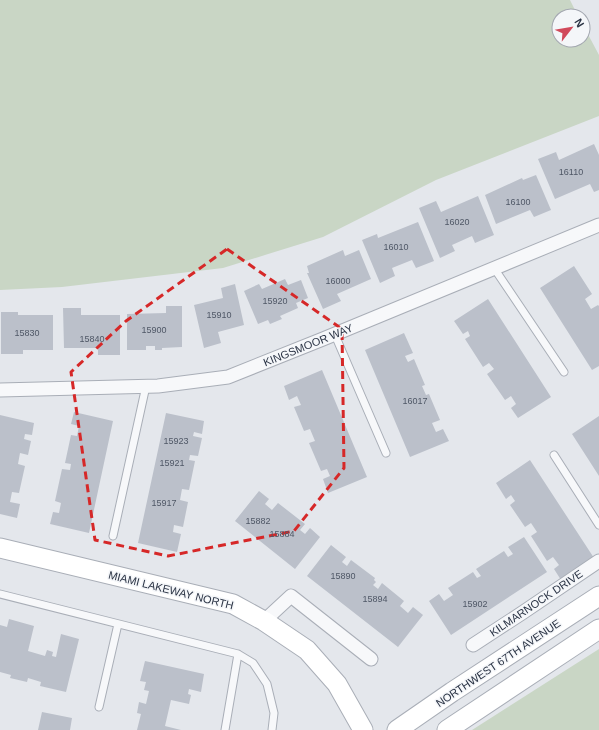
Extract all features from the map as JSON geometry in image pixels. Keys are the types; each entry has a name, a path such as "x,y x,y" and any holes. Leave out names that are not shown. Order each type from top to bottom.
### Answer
{"street":[{"name":"KINGSMOOR WAY","path":"0,390 146,386 228,377 335,335 599,225"},
{"name":"MIAMI LAKEWAY NORTH","path":"0,548 233,604 264,621 307,650 337,684 363,730"},
{"name":"KILMARNOCK DRIVE","path":"473,645 599,561"},
{"path":"264,621 291,596 371,659"},
{"name":"NORTHWEST 67TH AVENUE","path":"397,730 452,692 599,596"},
{"path":"447,730 599,629"}],"lane":[{"path":"494,268 564,372"},
{"path":"335,335 386,453"},
{"path":"113,536 146,386"},
{"path":"554,455 599,525"},
{"path":"0,594 238,654 253,663 267,684 274,714 272,730"},
{"path":"99,707 118,624"},
{"path":"225,730 238,654"}],"highlighted area":[{"path":"227,249 342,329 344,468 294,531 168,556 95,540 71,372 126,321"}],"green space":[{"path":"0,0 570,0 574,8 551,8 551,48 591,48 591,40 599,55 599,116 436,180 323,237 223,268 62,287 0,290"},
{"path":"599,649 599,730 472,730"}],"building":[{"path":"594,144 599,155 599,190 594,192 590,184 555,199 538,159 556,152 559,160"},
{"path":"536,175 551,210 534,217 530,210 496,224 485,195 522,178 523,180"},
{"path":"478,196 494,235 475,243 472,236 452,245 455,251 440,258 419,208 436,201 441,212"},
{"path":"418,222 434,261 416,268 412,260 392,268 395,276 380,283 362,240 377,234 378,238"},
{"path":"343,250 345,256 359,250 371,279 337,294 341,301 323,309 307,273 309,273 307,266"},
{"path":"574,266 592,294 585,299 591,309 598,305 599,306 599,366 592,370 540,288"},
{"path":"285,279 288,285 301,280 308,298 296,303 298,308 280,316 282,319 270,324 268,320 258,324 244,291 259,284 262,289"},
{"path":"235,284 244,325 218,332 221,343 204,348 194,305 223,298 221,288"},
{"path":"488,299 551,397 518,418 511,408 516,404 511,396 505,400 487,374 494,369 489,363 483,367 465,339 470,336 468,331 463,334 454,321"},
{"path":"166,306 182,306 182,347 162,348 162,350 155,350 155,346 146,346 146,350 127,350 127,314 166,313"},
{"path":"63,308 81,308 81,315 120,315 120,355 98,355 98,348 64,348"},
{"path":"1,312 18,312 18,315 53,315 53,350 23,350 23,354 1,354"},
{"path":"404,333 413,353 405,356 408,362 414,359 425,385 422,386 426,395 429,394 440,420 432,423 436,432 443,429 449,441 410,457 365,350"},
{"path":"322,370 367,477 328,493 323,479 330,476 327,469 321,471 309,443 315,441 310,429 304,431 294,407 301,405 297,396 289,400 284,386"},
{"path":"74,412 113,421 89,533 50,524 53,512 59,513 61,503 55,501 62,469 70,470 71,464 65,463 71,435 77,436 79,426 71,424"},
{"path":"166,413 204,421 202,434 194,432 193,436 202,438 198,456 190,455 189,460 195,461 189,490 182,489 180,500 188,502 183,527 174,525 173,532 181,534 177,552 138,543"},
{"path":"0,415 34,423 32,435 25,434 24,439 31,441 28,455 20,453 18,464 25,466 19,493 12,492 10,502 20,504 17,518 0,514"},
{"path":"599,416 599,476 572,434"},
{"path":"530,460 594,558 561,580 554,569 559,565 553,557 547,561 531,536 537,532 531,523 525,527 510,505 515,501 511,495 506,499 496,483"},
{"path":"259,491 269,499 265,504 272,510 278,503 305,524 300,530 305,534 310,528 320,537 295,569 235,521"},
{"path":"524,537 547,572 451,635 429,601 439,594 444,601 453,595 448,588 473,572 477,578 481,576 476,569 504,551 508,557 513,554 508,547"},
{"path":"331,545 346,557 342,562 347,566 351,560 375,578 374,580 376,582 373,585 378,589 382,583 404,601 400,606 408,613 413,607 423,615 398,647 307,576"},
{"path":"9,619 34,626 28,651 45,656 47,650 53,652 52,656 56,657 61,634 79,639 66,692 40,686 41,682 28,678 27,682 10,678 11,675 0,672 0,625 7,627"},
{"path":"145,661 204,674 201,692 189,689 188,694 191,695 189,704 171,700 165,726 181,730 137,730 141,714 137,713 139,702 146,704 149,691 144,690 146,682 140,681"},
{"path":"42,712 72,718 70,730 38,730"}]}
